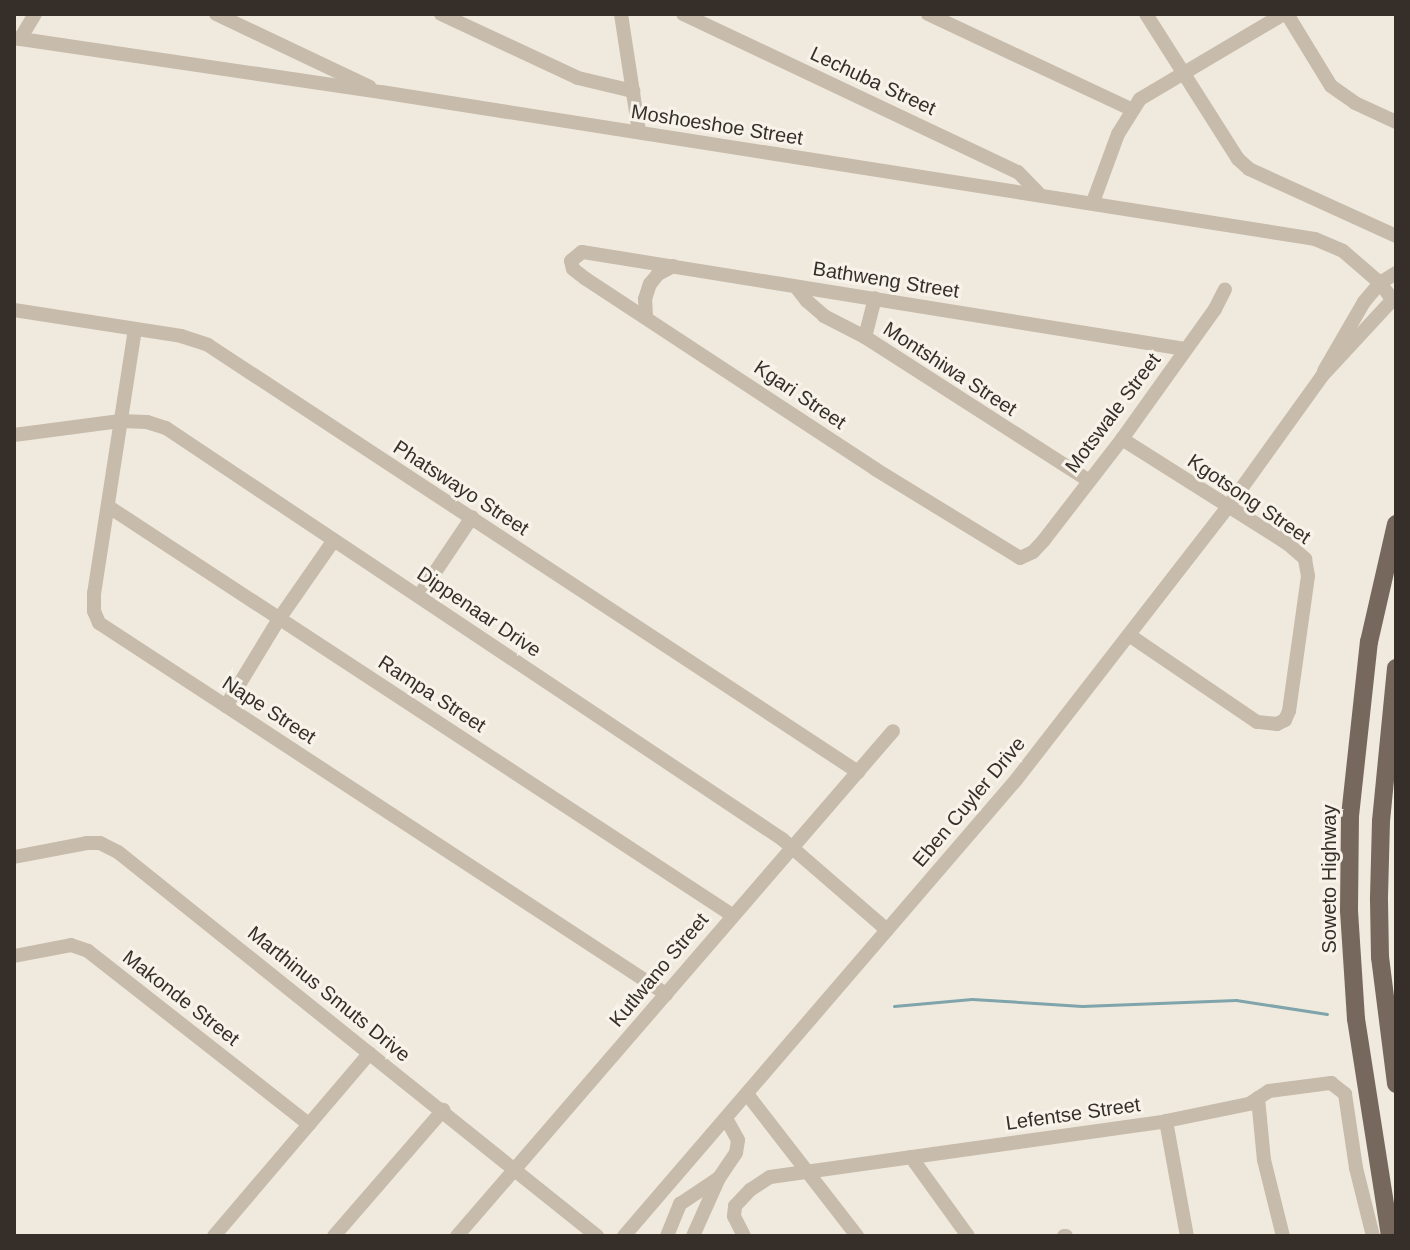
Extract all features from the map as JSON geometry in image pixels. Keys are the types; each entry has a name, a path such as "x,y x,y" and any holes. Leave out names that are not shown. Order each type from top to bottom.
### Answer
{"main road":[{"name":"Soweto Highway","path":"1390,1236 1356,1019 1349,910 1350,816 1369,642 1396,524"},
{"path":"1396,668 1382,805 1379,900 1380,957 1396,1084"}],"street":[{"path":"17,38 35,14"},
{"path":"216,14 381,92"},
{"path":"441,14 578,78 633,91"},
{"path":"621,14 639,132"},
{"name":"Lechuba Street","path":"683,14 1018,172 1038,193"},
{"path":"928,14 1131,109"},
{"path":"1146,14 1238,159 1249,169 1396,236"},
{"path":"1093,202 1111,148 1131,109 1153,90 1286,14 1331,86 1355,103 1396,122"},
{"name":"Moshoeshoe Street","path":"17,38 1038,193 1326,242 1394,297"},
{"name":"Bathweng Street","path":"582,252 1185,349"},
{"name":"Kgari Street","path":"582,252 572,259 573,269 1011,556 1027,556"},
{"path":"646,316 645,299 650,284 658,274 673,266"},
{"name":"Eben Cuyler Drive","path":"624,1236 1016,780 1228,507 1322,376 1350,324 1380,283 1396,273"},
{"name":"Montshiwa Street","path":"796,287 824,316 865,337 1088,480"},
{"name":"Motswale Street","path":"1027,556 1044,540 1122,439 1225,289"},
{"name":"Eben Cuyler Drive","path":"1322,376 1342,358 1394,297"},
{"path":"865,337 875,298"},
{"name":"Phatswayo Street","path":"14,310 181,336 208,345 858,772"},
{"name":"Nape Street","path":"135,329 94,593 97,618 666,994"},
{"name":"Dippenaar Drive","path":"14,435 120,421 147,422 166,428 793,848 887,930"},
{"name":"Kgotsong Street","path":"1122,439 1288,544 1307,565 1285,720 1277,724 1257,722 1129,635"},
{"name":"Rampa Street","path":"109,507 732,915"},
{"path":"419,596 472,517"},
{"path":"226,706 279,619 334,540"},
{"name":"Kutlwano Street","path":"457,1236 893,731"},
{"name":"Marthinus Smuts Drive","path":"14,857 87,843 110,847 597,1236"},
{"name":"Makonde Street","path":"14,956 71,945 88,951 309,1124"},
{"path":"214,1236 370,1053"},
{"name":"Lefentse Street","path":"744,1236 734,1216 735,1206 750,1190 770,1177 1166,1121 1228,1109 1278,1090 1337,1084 1345,1094 1356,1168 1373,1236"},
{"path":"747,1094 810,1171 857,1236"},
{"path":"1258,1098 1265,1169 1283,1236"},
{"path":"334,1236 443,1110"},
{"path":"693,1236 719,1178 736,1153 738,1140 726,1118"},
{"path":"1166,1121 1187,1236"},
{"path":"911,1157 968,1236"},
{"path":"667,1236 680,1204 719,1178"}],"waterway":[{"path":"894,1006 972,999 1082,1006 1236,1000 1327,1014"}]}
